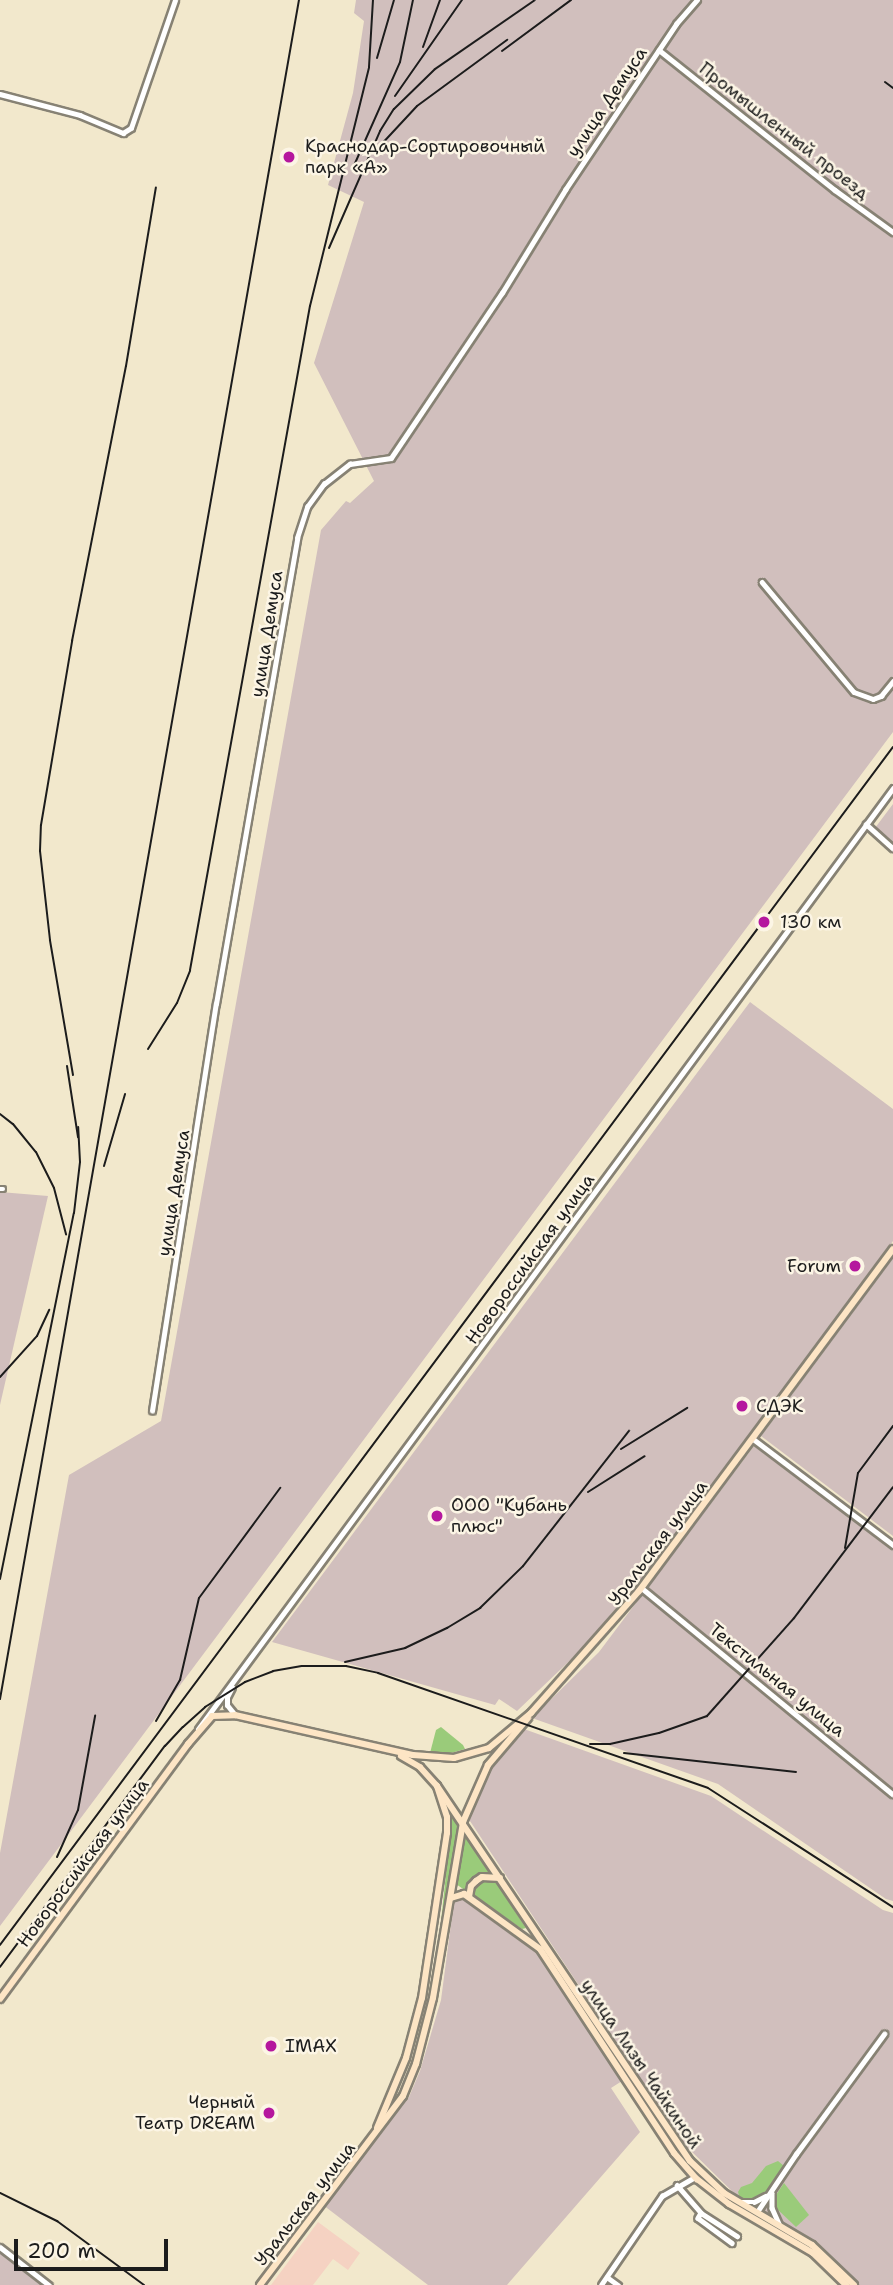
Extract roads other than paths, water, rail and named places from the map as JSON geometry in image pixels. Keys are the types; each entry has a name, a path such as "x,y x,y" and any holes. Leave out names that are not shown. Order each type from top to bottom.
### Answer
{"main road":[{"name":"Уральская улица","path":"260,2285 372,2140 403,2095 414,2070 441,1955 463,1822 488,1765 642,1588 893,1250"},
{"name":"Уральская улица","path":"475,1754 489,1748 531,1713 561,1682"},
{"name":"Новороссийская улица","path":"0,1999 188,1744 212,1716 235,1714"},
{"path":"235,1714 413,1755 454,1758 482,1755 488,1765"},
{"path":"390,1750 420,1767 437,1786 500,1878 545,1951"},
{"name":"Уральская улица","path":"372,2140 397,2081 428,1972 447,1833 447,1817 437,1786"},
{"path":"469,1897 471,1886 482,1877 500,1878"},
{"path":"450,1899 459,1893 469,1897 545,1951"},
{"name":"улица Лизы Чайкиной","path":"545,1951 674,2153 695,2177 712,2193 779,2225 821,2252 854,2285"},
{"name":"улица Лизы Чайкиной","path":"545,1951 680,2149 712,2183 813,2253 846,2285"},
{"path":"428,1972 441,1955"},
{"path":"397,2081 414,2070"}],"street":[{"path":"0,94 80,115 122,133 131,128 175,0"},
{"name":"улица Демуса","path":"152,1411 216,1004 297,538 307,507 324,484 349,464 391,457 659,50 696,0"},
{"name":"Промышленный проезд","path":"659,50 835,190 893,232"},
{"path":"762,582 854,692 873,699 881,696 893,681"},
{"name":"Новороссийская улица","path":"188,1744 893,789"},
{"path":"866,824 893,848"},
{"path":"753,1440 893,1545"},
{"name":"Текстильная улица","path":"642,1588 893,1794"},
{"path":"235,1714 227,1705 227,1697 240,1672"},
{"path":"755,2215 884,2034"},
{"path":"601,2285 662,2196 695,2177"},
{"path":"677,2185 701,2213 737,2236"},
{"path":"733,2199 754,2202 773,2187"},
{"path":"773,2187 772,2208 779,2225"},
{"path":"701,2213 698,2218 732,2244"},
{"path":"0,2247 48,2285"},
{"path":"607,2277 618,2285"}],"railway":[{"path":"0,1699 299,0"},
{"path":"148,1049 177,1003 190,970 310,306 369,67 373,0"},
{"path":"377,58 394,0"},
{"path":"352,170 400,62 413,0"},
{"path":"423,47 440,0"},
{"path":"395,96 462,0"},
{"path":"329,248 380,131 394,109 435,69 535,0"},
{"path":"502,51 571,0"},
{"path":"378,148 417,106 507,40"},
{"path":"885,82 893,88"},
{"path":"73,1075 50,940 40,851 41,825 72,641 126,366 156,187"},
{"path":"0,1945 893,747"},
{"path":"67,1066 78,1137"},
{"path":"104,1166 125,1094"},
{"path":"0,1114 13,1124 36,1152 54,1188 66,1234"},
{"path":"0,1579 74,1213 80,1162 78,1127"},
{"path":"0,1377 37,1336 49,1310"},
{"path":"621,1449 687,1408"},
{"path":"845,1548 858,1473 893,1426"},
{"path":"345,1662 405,1648 447,1628 480,1608 523,1566 629,1431"},
{"path":"588,1492 645,1456"},
{"path":"590,1744 610,1744 659,1733 707,1716 794,1618 893,1487"},
{"path":"156,1721 180,1680 199,1598 280,1488"},
{"path":"0,1967 165,1746 183,1727 205,1707 245,1682 273,1671 302,1666 346,1666 378,1673 708,1788 893,1907"},
{"path":"57,1857 78,1810 95,1716"},
{"path":"624,1753 796,1772"},
{"path":"0,2193 57,2221 144,2285"}],"place":[{"name":"Краснодар-Сортировочный парк «А»","path":"289,157"},
{"name":"130 км","path":"764,922"},
{"name":"Forum","path":"855,1266"},
{"name":"СДЭК","path":"742,1406"},
{"name":"ООО \"Кубань плюс\"","path":"437,1516"},
{"name":"IMAX","path":"271,2046"},
{"name":"Черный Театр DREAM","path":"269,2113"}]}
